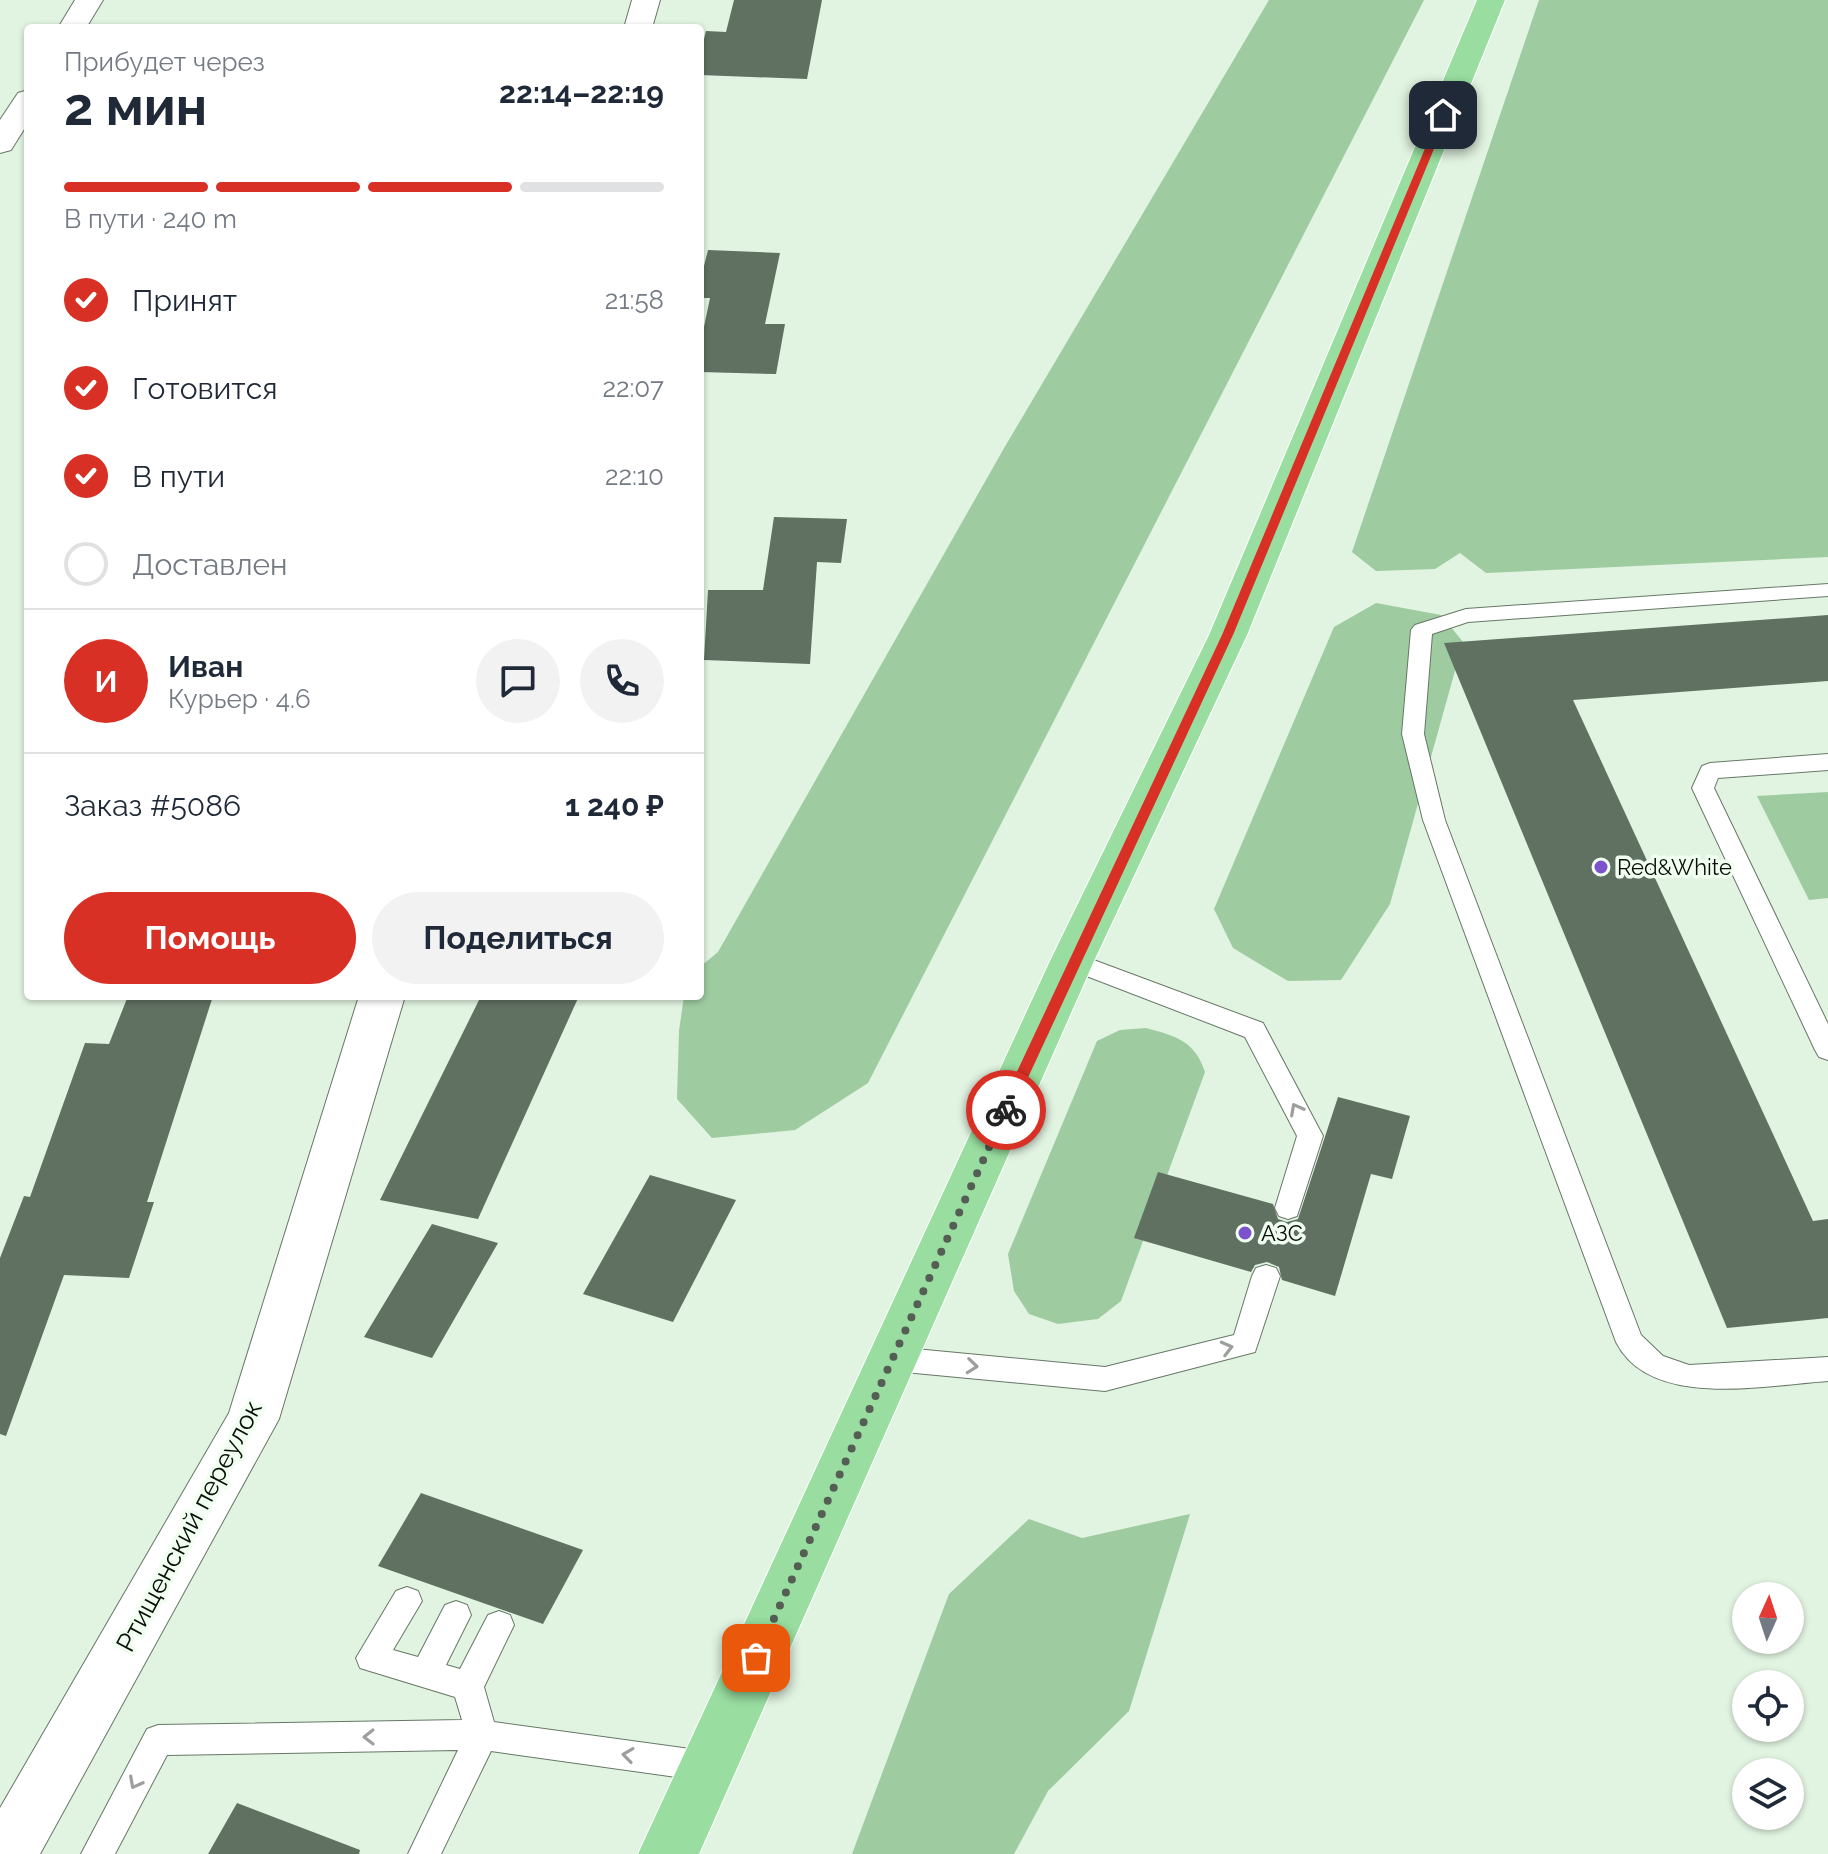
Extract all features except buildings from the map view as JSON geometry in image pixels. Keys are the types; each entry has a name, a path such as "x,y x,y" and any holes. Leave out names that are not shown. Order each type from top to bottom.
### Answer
{"main road":[{"path":"668,1854 705,1766 894,1359 1072,961 1228,635 1491,0"}],"street":[{"path":"74,24 89,0"},
{"path":"639,24 646,0"},
{"path":"9,136 24,107"},
{"name":"Ртищенский переулок","path":"7,1854 253,1419 381,1000"}],"lane":[{"path":"1828,590 1466,616 1422,630 1413,734 1434,820 1630,1342 1653,1365 1689,1377 1828,1369"},
{"path":"1828,762 1710,771 1703,788 1828,1050"},
{"path":"1072,961 1254,1030 1310,1136 1288,1208"},
{"path":"894,1359 1105,1379 1245,1344 1266,1276"},
{"path":"407,1601 371,1658 468,1686"},
{"path":"426,1673 456,1615"},
{"path":"424,1854 482,1735 468,1686 499,1625"},
{"path":"97,1854 158,1740 482,1735 705,1766"}],"green space":[{"path":"1269,0 1424,0 868,1083 795,1130 712,1138 677,1099 679,1031 683,1000 704,1000 704,964 718,952 1003,450"},
{"path":"1539,0 1828,0 1828,557 1486,573 1460,553 1435,569 1376,571 1352,552"},
{"path":"1376,603 1441,615 1463,642 1390,904 1341,980 1288,981 1233,948 1214,909 1334,627"},
{"path":"1828,792 1828,898 1809,900 1757,796"},
{"path":"1146,1028 1183,1041 1196,1053 1205,1072 1121,1301 1098,1319 1058,1324 1029,1314 1014,1291 1008,1254 1097,1041 1120,1030"},
{"path":"1190,1514 1129,1711 1048,1791 1014,1854 852,1854 949,1594 1029,1519 1082,1538"}],"way so far":[{"path":"756,1658 1006,1110"}],"place":[{"name":"Red&White","path":"1601,867"},
{"name":"АЗС","path":"1245,1233"}],"route":[{"path":"1006,1110 1072,961 1228,635 1443,115"}]}
